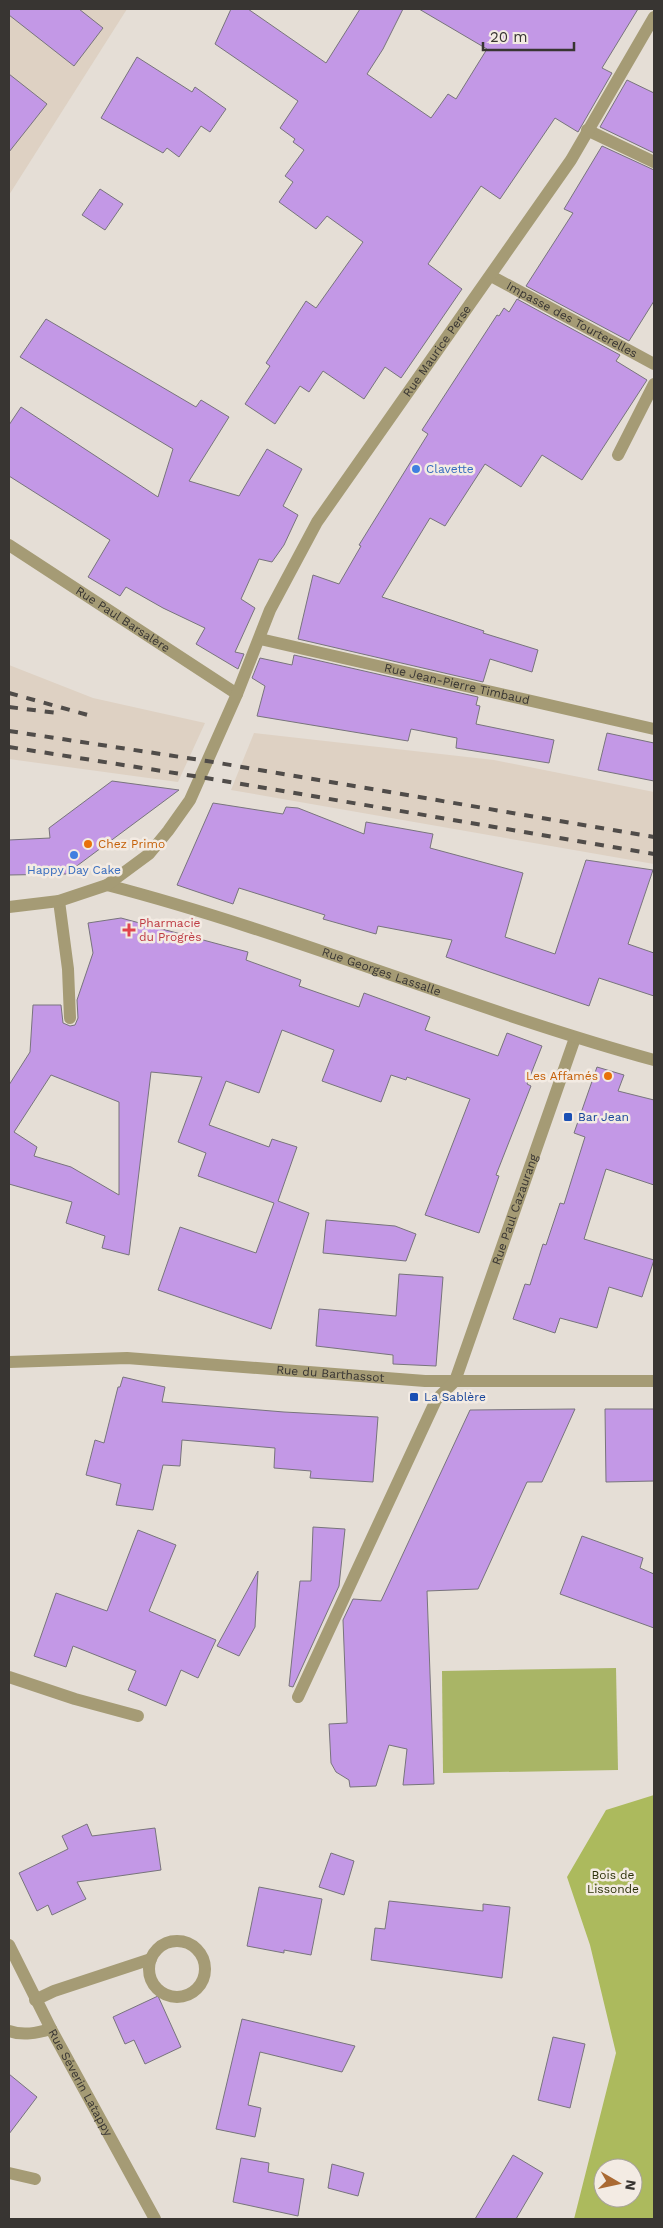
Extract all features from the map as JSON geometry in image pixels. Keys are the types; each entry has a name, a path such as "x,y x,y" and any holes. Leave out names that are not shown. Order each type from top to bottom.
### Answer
{"street":[{"name":"Rue Maurice Perse","path":"9,907 59,901 107,885 149,854 184,808 237,694 270,610 317,522 571,160 654,17"},
{"path":"587,130 654,162"},
{"name":"Impasse des Tourterelles","path":"491,276 654,364"},
{"path":"618,455 654,384"},
{"name":"Rue Paul Barsalère","path":"9,545 237,694"},
{"name":"Rue Jean-Pierre Timbaud","path":"260,639 654,729"},
{"name":"Rue Georges Lassalle","path":"107,885 180,904 575,1038 654,1060"},
{"path":"59,901 68,969 70,1018"},
{"name":"Rue Paul Cazaurang","path":"455,1381 575,1038"},
{"name":"Rue du Barthassot","path":"9,1362 127,1358 425,1381 654,1381"},
{"path":"298,1697 436,1400 455,1381"},
{"path":"9,1677 75,1699 138,1716"},
{"path":"35,2000 54,1991 151,1959 156,1950 166,1944 176,1942 187,1943 202,1956 205,1972 203,1981 193,1992 180,1998 166,1995 154,1986 149,1973 151,1959"},
{"name":"Rue Séverin Latappy","path":"9,1944 35,2000 156,2219"},
{"path":"9,2031 36,2034 51,2029"},
{"path":"9,2173 35,2179"}],"shaded area":[{"path":"9,9 127,9 9,195"},
{"path":"9,665 93,698 205,723 178,782 9,759"},
{"path":"254,733 494,760 654,792 654,864 231,790"}],"green space":[{"path":"616,1668 618,1770 443,1773 442,1671"},
{"name":"Bois de Lissonde","path":"654,1795 654,2219 574,2219 616,2053 590,1945 567,1877 606,1810"}],"building":[{"path":"9,9 79,9 103,28 74,66 9,15"},
{"path":"231,9 248,9 326,63 360,9 403,9 383,49 367,74 431,118 448,94 456,99 487,49 419,9 638,9 602,68 612,73 578,132 555,118 500,199 481,186 428,264 462,289 401,378 385,367 364,399 323,371 309,392 300,386 275,424 245,404 270,366 266,363 306,301 316,308 363,242 327,216 316,229 279,202 293,182 285,176 304,150 293,142 295,139 280,128 298,101 215,44"},
{"path":"137,57 192,92 195,87 226,109 210,132 201,126 179,157 167,148 163,153 101,118"},
{"path":"9,74 47,104 9,152"},
{"path":"627,80 654,93 654,153 600,127"},
{"path":"602,146 654,170 654,301 629,341 526,286 573,213 564,209"},
{"path":"100,189 123,204 105,230 82,215"},
{"path":"517,299 620,355 616,361 647,380 582,480 542,455 521,487 485,464 445,526 430,518 382,597 484,631 483,633 538,650 532,672 490,659 483,682 298,639 313,575 339,584 361,546 359,545 428,434 422,430 497,315 499,316 504,308 509,312"},
{"path":"46,319 196,407 201,400 229,417 189,481 239,496 267,449 302,469 283,506 298,515 284,545 272,562 259,559 241,599 255,608 235,652 244,654 238,669 196,644 205,628 163,608 126,587 120,596 88,577 110,540 9,476 9,425 21,407 158,497 173,449 20,357"},
{"path":"294,655 478,697 476,705 480,706 476,724 554,740 549,763 456,748 457,738 411,729 408,741 257,716 265,686 252,678 260,658 292,665"},
{"path":"607,733 654,743 654,781 598,770"},
{"path":"112,781 179,790 66,874 9,875 9,840 50,838 49,828"},
{"path":"213,803 283,814 286,807 298,808 364,834 366,822 433,834 430,848 523,873 505,937 555,954 586,860 653,870 628,944 654,953 654,996 599,978 589,1006 446,957 452,940 378,926 376,934 323,919 325,915 239,888 233,904 177,885"},
{"path":"121,918 248,952 246,960 301,980 299,986 359,1007 364,993 430,1017 425,1030 498,1056 507,1033 542,1046 527,1084 531,1086 496,1175 499,1176 479,1233 425,1215 470,1099 407,1077 406,1080 391,1075 381,1102 322,1081 334,1050 282,1030 259,1093 226,1081 209,1125 269,1147 272,1139 297,1147 278,1201 309,1213 271,1329 158,1290 180,1227 256,1253 274,1203 198,1176 206,1153 178,1142 202,1077 151,1072 129,1255 102,1248 105,1236 66,1223 72,1202 9,1184 9,1085 30,1052 33,1005 61,1005 63,1023 70,1026 75,1025 78,1018 77,1000 93,953 88,923","holes":["51,1075 119,1102 119,1195 71,1167 34,1156 37,1147 14,1132"]},
{"path":"597,1067 624,1075 618,1091 654,1100 654,1185 606,1169 584,1239 654,1260 642,1297 609,1287 597,1328 560,1318 555,1333 513,1319 525,1284 530,1285 543,1244 546,1245 560,1203 564,1204 585,1137 574,1133"},
{"path":"326,1220 395,1226 416,1234 406,1261 323,1253"},
{"path":"399,1274 443,1277 436,1366 393,1364 393,1355 316,1346 319,1309 396,1316"},
{"path":"123,1377 165,1387 162,1402 284,1412 378,1417 373,1482 310,1478 311,1471 274,1468 275,1448 182,1440 180,1466 163,1465 153,1510 116,1505 121,1484 86,1475 95,1440 104,1443 118,1387 120,1387"},
{"path":"575,1409 542,1482 527,1482 478,1589 427,1591 434,1784 403,1785 407,1749 389,1745 376,1786 350,1787 349,1780 336,1772 331,1763 329,1724 347,1723 343,1620 353,1599 381,1601 470,1410"},
{"path":"605,1409 654,1409 654,1481 606,1482"},
{"path":"313,1527 345,1529 339,1586 293,1687 289,1686 300,1581 311,1581"},
{"path":"138,1530 176,1545 149,1611 216,1640 198,1678 181,1670 166,1706 128,1690 136,1671 73,1646 66,1667 34,1656 56,1593 107,1611"},
{"path":"582,1536 643,1558 640,1568 654,1574 654,1628 560,1594"},
{"path":"258,1571 255,1627 239,1656 217,1646"},
{"path":"87,1824 92,1836 155,1828 161,1870 77,1882 86,1899 52,1915 48,1905 37,1911 19,1873 68,1849 62,1836"},
{"path":"331,1853 354,1861 344,1895 319,1887"},
{"path":"259,1887 322,1899 311,1955 284,1950 284,1953 247,1946"},
{"path":"389,1901 483,1911 483,1904 510,1907 502,1978 371,1960 375,1928 385,1929"},
{"path":"158,1996 181,2047 145,2064 134,2040 125,2044 113,2017"},
{"path":"242,2019 355,2046 342,2072 260,2052 248,2105 261,2108 255,2137 216,2129"},
{"path":"553,2037 585,2044 570,2108 538,2100"},
{"path":"9,2074 37,2097 9,2134"},
{"path":"513,2155 543,2173 516,2219 475,2219"},
{"path":"241,2158 269,2163 268,2172 304,2179 298,2216 233,2202"},
{"path":"332,2164 364,2173 358,2196 328,2188"}],"railway":[{"path":"9,693 95,717"},
{"path":"9,707 57,713"},
{"path":"9,731 207,761 654,837"},
{"path":"9,747 200,777 654,854"}],"place":[{"name":"Clavette","path":"416,469"},
{"name":"Chez Primo","path":"88,844"},
{"name":"Happy Day Cake","path":"74,855"},
{"name":"Pharmacie du Progrès","path":"129,930"},
{"name":"Les Affamés","path":"608,1076"},
{"name":"Bar Jean","path":"568,1117"},
{"name":"La Sablère","path":"414,1397"}]}
